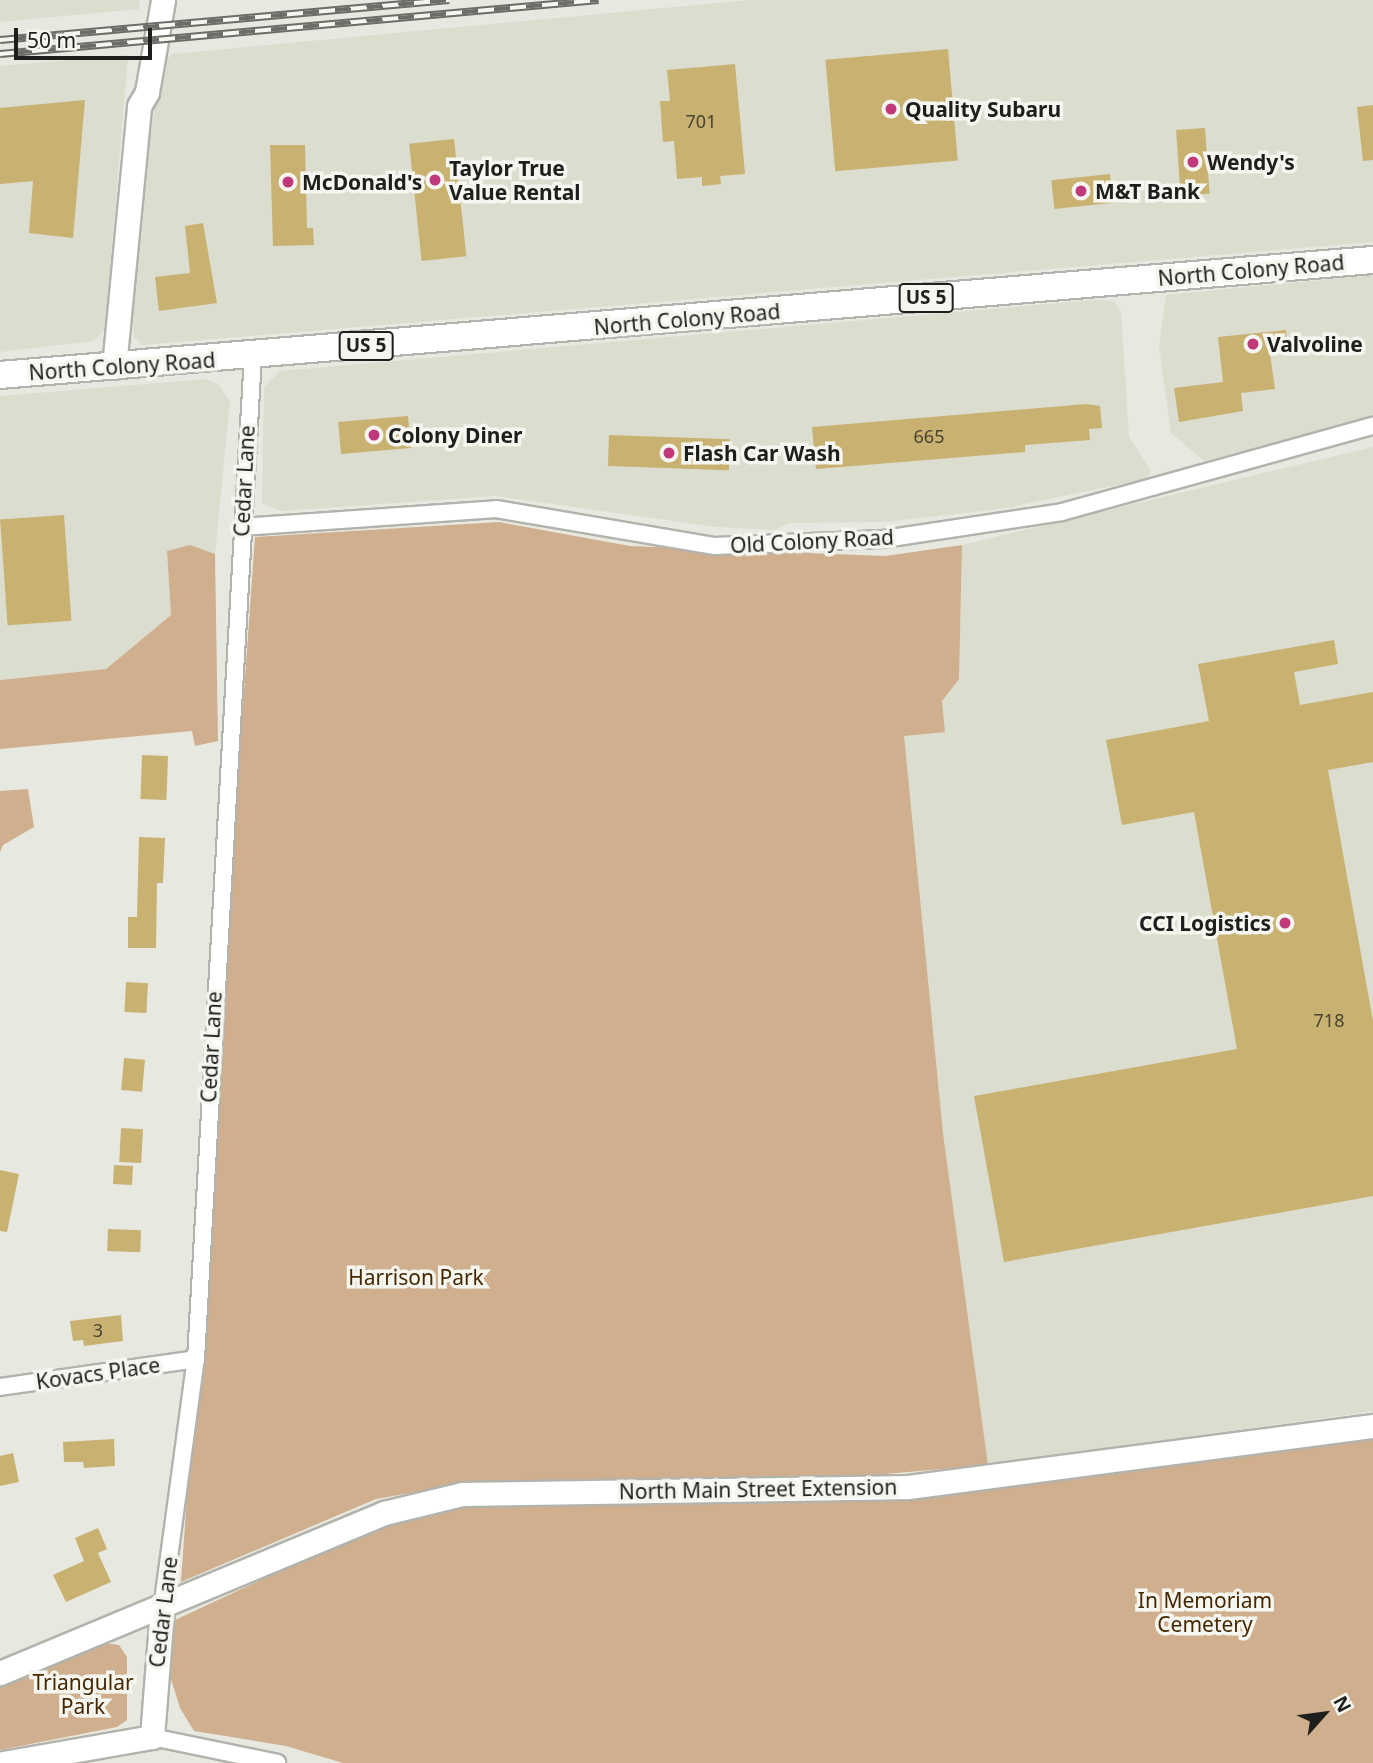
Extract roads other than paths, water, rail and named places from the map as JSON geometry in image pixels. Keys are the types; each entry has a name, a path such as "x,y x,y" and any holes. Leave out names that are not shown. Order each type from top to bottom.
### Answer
{"main road":[{"name":"North Colony Road","path":"0,375 253,356 1373,260"}],"street":[{"path":"139,106 133,91 148,0"},
{"path":"114,367 139,106 147,92 163,0"},
{"name":"Cedar Lane","path":"152,1737 162,1609 196,1359 241,527 253,356"},
{"name":"Old Colony Road","path":"241,527 496,509 715,546 884,539 1062,512 1373,426"},
{"name":"Kovacs Place","path":"0,1387 196,1359"},
{"name":"North Main Street Extension","path":"0,1673 162,1609 384,1513 462,1494 908,1487 1373,1426"},
{"path":"4,1763 152,1737 277,1763"}],"railway":[{"path":"0,40 449,0"},
{"path":"0,54 599,0"}],"place":[{"name":"Quality Subaru","path":"891,109"},
{"name":"Wendy's","path":"1193,162"},
{"name":"Taylor True Value Rental","path":"435,180"},
{"name":"McDonald's","path":"288,182"},
{"name":"M&T Bank","path":"1081,191"},
{"name":"Valvoline","path":"1253,344"},
{"name":"Colony Diner","path":"374,435"},
{"name":"Flash Car Wash","path":"669,453"},
{"name":"CCI Logistics","path":"1285,923"}],"park label":[{"name":"Harrison Park","path":"416,1277"},
{"name":"In Memoriam Cemetery","path":"1205,1612"},
{"name":"Triangular Park","path":"83,1694"}]}
